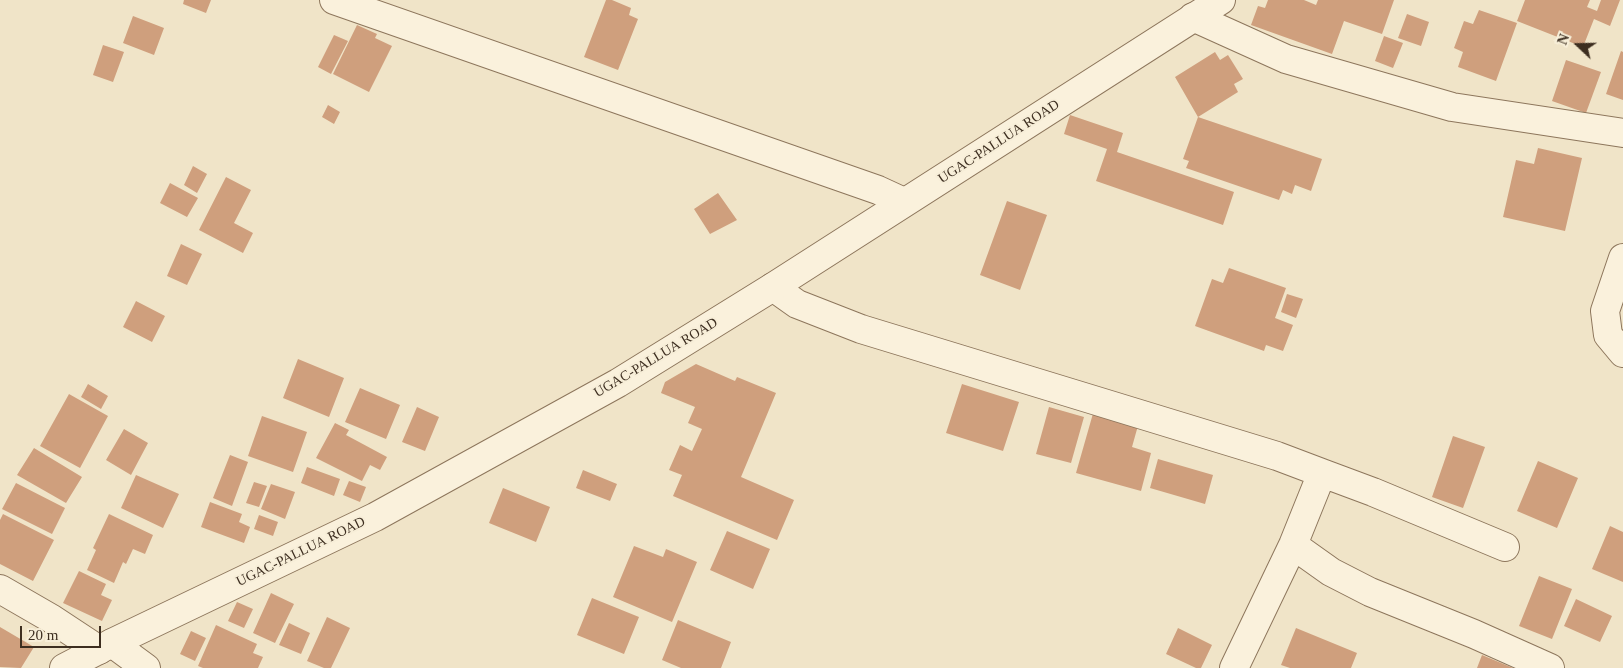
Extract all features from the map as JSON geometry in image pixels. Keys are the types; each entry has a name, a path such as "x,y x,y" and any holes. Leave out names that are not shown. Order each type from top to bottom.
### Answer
{"street":[{"path":"334,0 368,5 869,187 904,202"},
{"name":"UGAC-PALLUA ROAD","path":"64,668 105,646 374,517 618,383 773,287 1221,0"},
{"path":"1193,18 1286,59 1452,107 1623,133"},
{"path":"1623,258 1605,312 1608,335 1623,354"},
{"path":"773,287 797,304 861,329 1277,456 1373,492 1505,547"},
{"path":"1234,668 1293,545 1322,473"},
{"path":"1293,545 1330,572 1370,592 1474,634 1550,668"},
{"path":"0,589 52,619 146,668"}],"building":[{"path":"184,0 211,0 206,13 183,4"},
{"path":"606,0 612,0 631,8 629,15 638,19 618,70 584,57"},
{"path":"1268,0 1304,0 1316,5 1318,0 1394,0 1382,34 1344,21 1332,54 1251,25 1258,6 1265,8"},
{"path":"1525,0 1590,0 1587,7 1597,11 1601,0 1620,0 1610,26 1594,19 1583,47 1517,21"},
{"path":"1479,10 1517,23 1496,81 1458,67 1463,52 1454,48 1464,21 1473,24"},
{"path":"1407,14 1429,22 1421,46 1398,38"},
{"path":"133,16 164,28 154,55 123,43"},
{"path":"357,25 377,34 375,38 392,46 369,92 333,74"},
{"path":"334,35 348,41 331,74 318,67"},
{"path":"1384,36 1403,43 1393,68 1375,61"},
{"path":"103,45 124,52 113,82 93,75"},
{"path":"1621,51 1623,52 1623,100 1606,94"},
{"path":"1215,52 1220,60 1228,55 1243,79 1234,84 1238,92 1198,117 1175,77"},
{"path":"1566,60 1601,72 1586,113 1552,101"},
{"path":"328,105 340,112 334,124 322,117"},
{"path":"1070,115 1123,133 1117,152 1234,192 1223,225 1096,181 1107,149 1064,134"},
{"path":"1198,117 1322,159 1311,191 1295,185 1292,194 1283,190 1279,200 1186,168 1189,161 1183,159"},
{"path":"1538,148 1582,158 1565,231 1503,217 1516,160 1534,164"},
{"path":"193,166 207,174 197,193 184,185"},
{"path":"226,177 251,190 234,223 253,233 243,253 199,230"},
{"path":"170,183 198,198 187,217 160,203"},
{"path":"718,193 737,220 710,234 694,209"},
{"path":"1007,201 1047,215 1020,290 980,275"},
{"path":"181,244 202,254 187,285 167,276"},
{"path":"1229,268 1286,288 1275,318 1293,325 1283,351 1266,345 1264,351 1195,326 1212,279 1223,283"},
{"path":"1287,294 1303,299 1296,318 1281,312"},
{"path":"136,301 165,316 152,342 123,327"},
{"path":"298,359 344,378 329,417 283,398"},
{"path":"696,364 735,381 737,377 776,393 741,477 794,500 777,540 673,496 682,475 669,470 680,445 692,451 702,429 688,423 695,407 661,393 665,382"},
{"path":"88,384 108,396 101,409 81,397"},
{"path":"962,384 1019,402 1003,451 946,433"},
{"path":"360,388 400,405 386,439 345,422"},
{"path":"69,394 108,416 80,468 40,446"},
{"path":"417,407 439,417 425,451 402,442"},
{"path":"1049,407 1084,417 1071,463 1036,454"},
{"path":"1094,410 1139,422 1132,447 1151,453 1141,491 1076,473"},
{"path":"262,416 307,432 293,472 248,456"},
{"path":"335,423 349,430 346,435 387,457 380,470 370,465 362,481 316,458"},
{"path":"124,429 148,443 131,475 106,460"},
{"path":"1453,436 1485,447 1463,508 1432,497"},
{"path":"34,448 82,477 66,503 17,475"},
{"path":"230,455 248,462 232,506 213,498"},
{"path":"1158,459 1213,475 1205,504 1150,488"},
{"path":"1538,461 1578,478 1557,528 1517,511"},
{"path":"307,467 340,479 334,496 301,483"},
{"path":"583,470 617,484 610,501 576,488"},
{"path":"136,475 179,494 163,528 121,508"},
{"path":"349,481 366,487 360,502 343,495"},
{"path":"254,482 267,486 259,507 246,503"},
{"path":"16,483 65,508 52,534 2,509"},
{"path":"271,484 295,492 285,519 261,509"},
{"path":"503,488 550,507 536,542 489,523"},
{"path":"210,502 242,514 239,522 250,527 244,543 201,527"},
{"path":"3,514 54,540 33,581 0,564 0,520"},
{"path":"109,514 153,535 145,554 133,549 126,564 123,562 114,583 87,570 96,550 93,548"},
{"path":"259,515 278,522 273,536 254,529"},
{"path":"1610,526 1623,532 1623,582 1592,569"},
{"path":"727,531 770,549 753,589 710,570"},
{"path":"634,546 663,557 666,549 697,562 672,622 613,597"},
{"path":"79,571 106,584 101,595 112,600 102,621 63,603"},
{"path":"1539,576 1572,589 1552,639 1519,626"},
{"path":"271,593 294,604 275,643 253,633"},
{"path":"592,598 639,617 624,654 577,635"},
{"path":"1576,599 1612,616 1600,642 1564,626"},
{"path":"237,602 253,609 244,628 228,621"},
{"path":"327,617 350,628 331,668 324,668 307,661"},
{"path":"678,620 731,642 721,668 681,668 662,660"},
{"path":"289,623 310,633 301,654 279,645"},
{"path":"216,625 257,644 253,653 263,657 258,668 203,668 198,666"},
{"path":"0,627 34,647 21,668 0,667"},
{"path":"1178,628 1212,645 1201,668 1196,668 1166,654"},
{"path":"1296,628 1357,653 1351,668 1290,668 1281,665"},
{"path":"191,631 206,638 195,661 180,654"},
{"path":"1482,655 1513,668 1477,668"}]}
